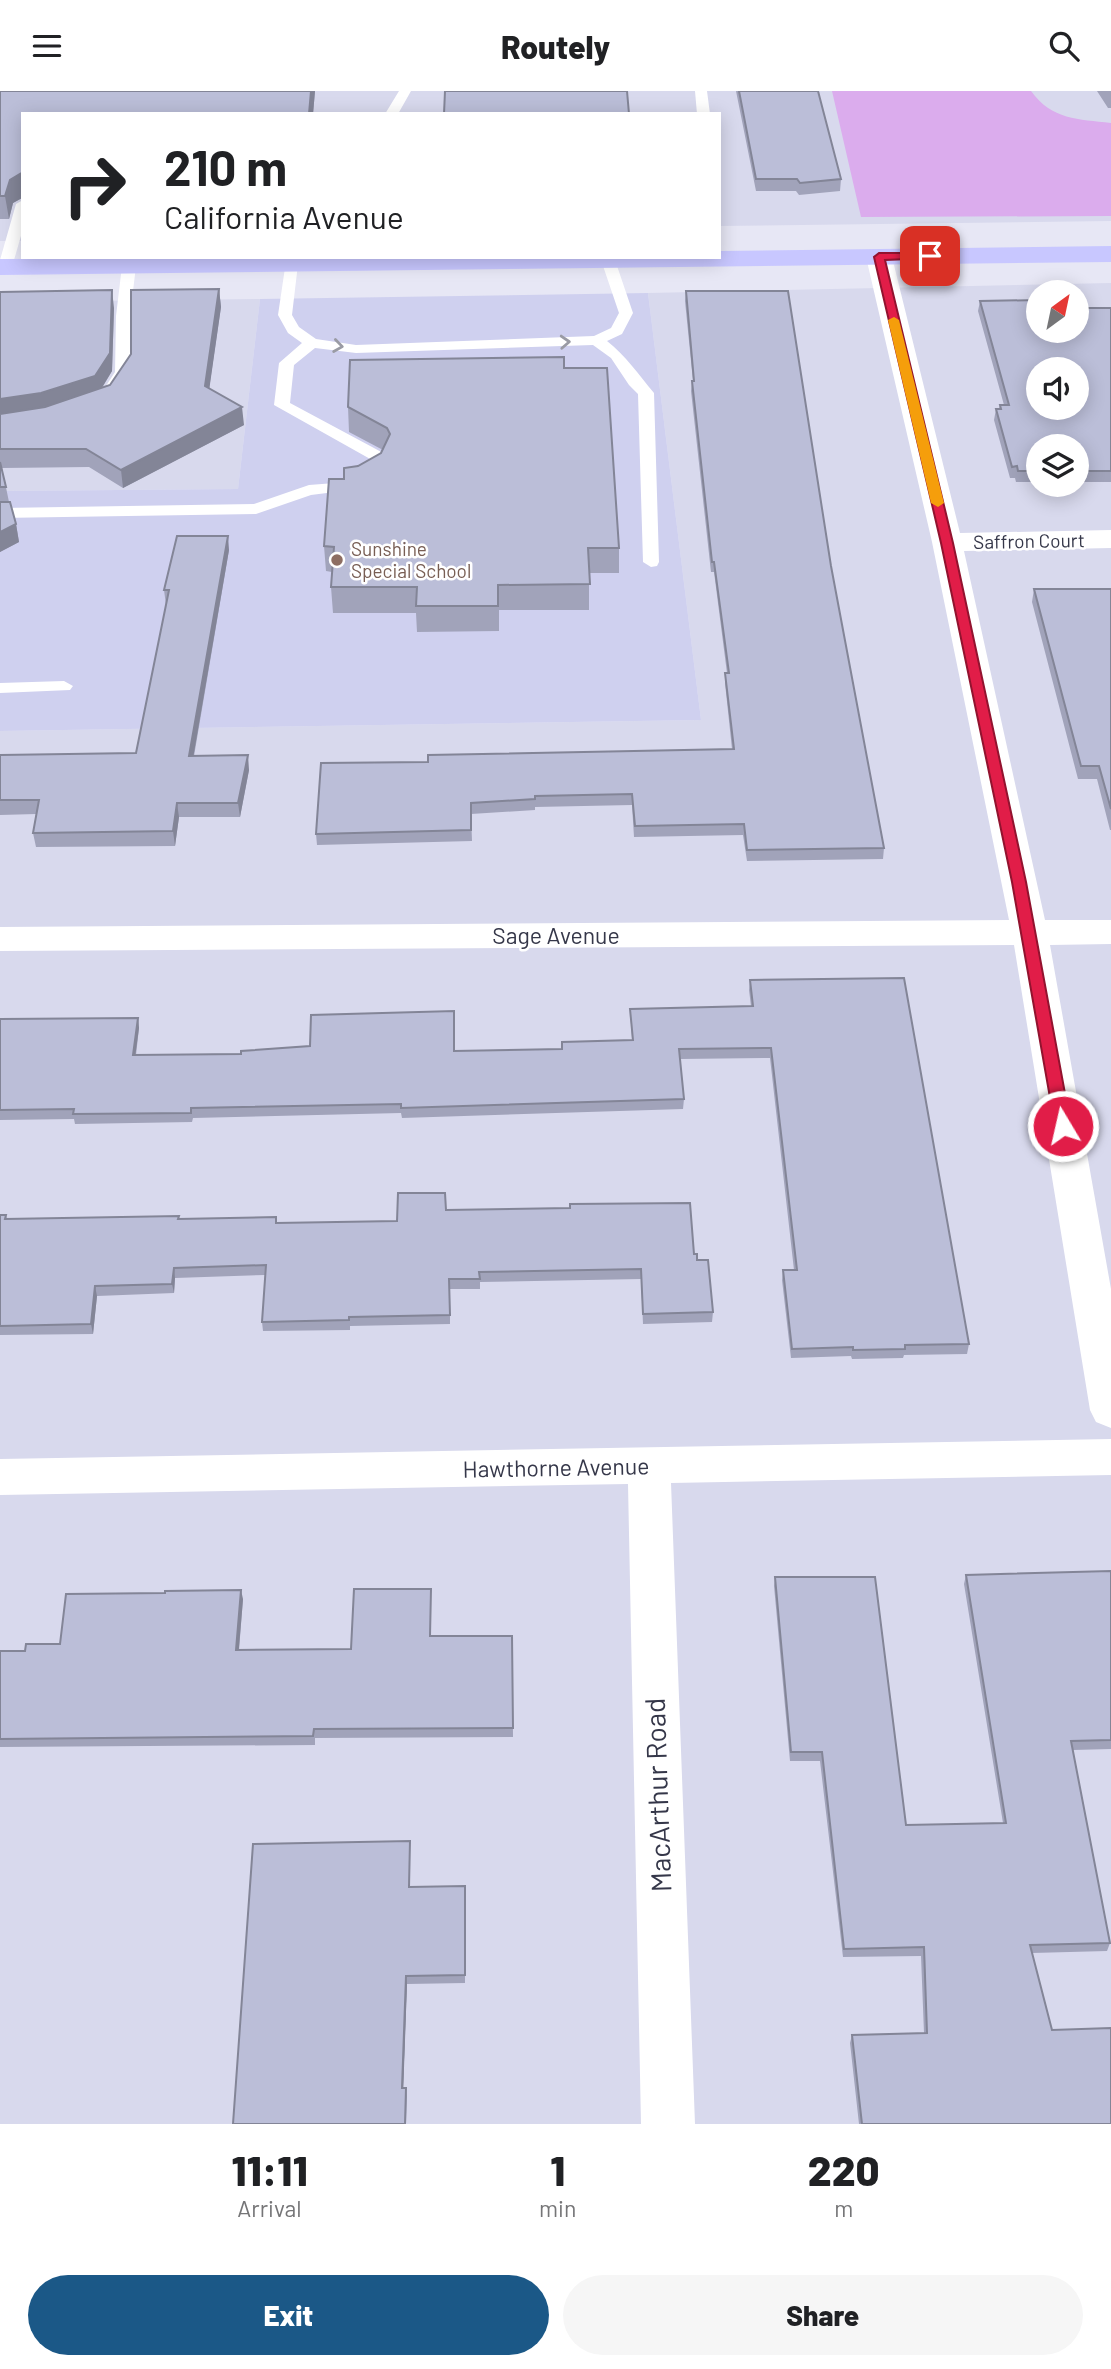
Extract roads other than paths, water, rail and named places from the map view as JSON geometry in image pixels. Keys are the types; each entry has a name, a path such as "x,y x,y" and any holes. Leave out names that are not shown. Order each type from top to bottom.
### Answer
{"main road":[{"path":"721,259 1111,254"},
{"path":"2,267 291,264 368,260 698,259"}],"street":[{"path":"879,257 947,543 1030,934 1111,1411"},
{"name":"Saffron Court","path":"947,543 1111,539"},
{"name":"Sage Avenue","path":"0,939 1111,932"},
{"name":"Hawthorne Avenue","path":"0,1477 1111,1457"},
{"name":"MacArthur Road","path":"649,1467 668,2124"}],"lane":[{"path":"392,112 405,91"},
{"path":"701,91 704,112"},
{"path":"2,267 21,210"},
{"path":"291,264 285,314 293,330 312,343 356,349 596,340 617,331 626,313 608,260"},
{"path":"106,398 123,372 123,316 129,266"},
{"path":"596,340 616,355 634,382 646,393 649,484 646,515 651,562"},
{"path":"0,513 256,509 309,490 352,486 375,473 381,458 282,405 288,363 312,343"},
{"path":"0,688 64,686"}],"place":[{"name":"Sunshine Special School","path":"337,560"}]}
